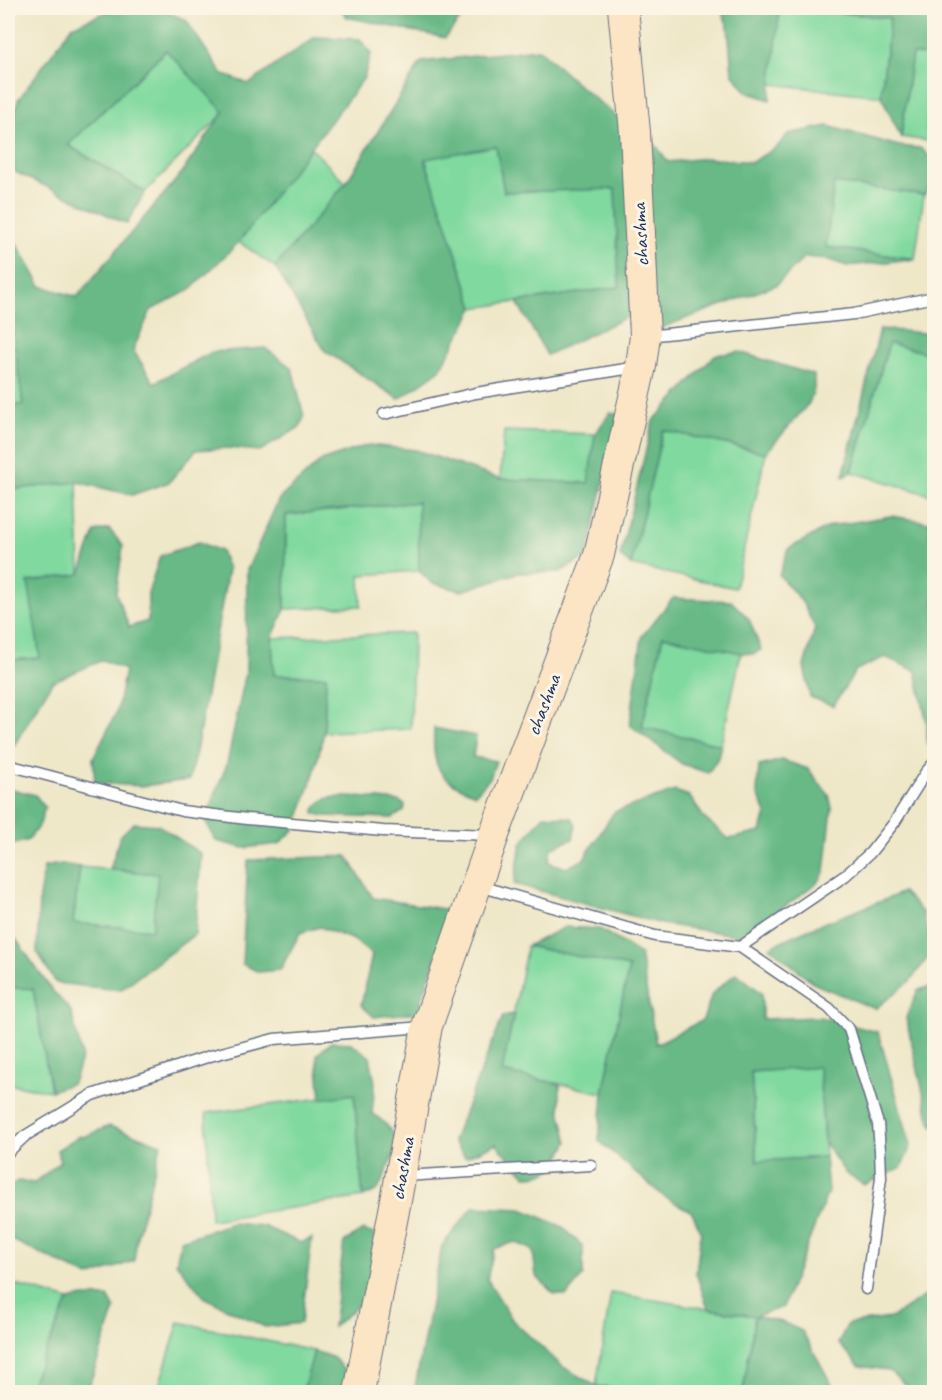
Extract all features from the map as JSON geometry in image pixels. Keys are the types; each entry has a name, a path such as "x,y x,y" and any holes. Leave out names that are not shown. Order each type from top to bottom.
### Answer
{"street":[{"name":"сhashma","path":"359,1392 427,1026 494,835 599,555 641,366 645,336 635,132 623,8"}],"lane":[{"path":"645,336 854,315 934,297"},
{"path":"384,414 476,393 641,366"},
{"path":"740,947 846,875 870,853 894,823 934,763"},
{"path":"8,765 182,811 383,831 494,835"},
{"path":"477,885 655,936 740,947 829,1008 849,1029 878,1124 881,1178 866,1289"},
{"path":"8,1152 25,1136 93,1095 210,1056 274,1039 427,1026"},
{"path":"400,1176 591,1165"}],"green space":[{"path":"116,8 159,8 186,20 222,74 249,84 315,37 360,39 371,54 364,78 239,242 190,290 151,310 133,350 154,383 212,352 265,348 292,368 304,417 300,427 260,451 228,448 196,450 169,482 132,495 77,482 8,490 8,407 23,404 10,311 8,310 8,236 14,239 41,286 77,297 180,175 224,112 166,50 68,145 145,192 127,224 15,172 8,146 18,100 72,26"},
{"path":"340,8 469,8 445,38 347,17"},
{"path":"720,8 780,8 770,100 747,92 732,73 728,26"},
{"path":"780,8 800,8 890,18 881,96 771,84"},
{"path":"800,8 924,8 934,15 934,56 912,54 901,137 881,96 890,18"},
{"path":"539,49 628,126 637,312 547,355 517,302 619,287 615,189 504,192 496,146 425,159 474,308 440,370 399,399 325,351 275,267 346,183 421,62"},
{"path":"166,50 225,112 145,192 68,145"},
{"path":"912,53 934,56 934,142 901,137"},
{"path":"828,126 899,146 920,148 934,160 934,181 924,195 834,183 826,247 915,259 847,266 826,259 805,257 776,285 653,331 642,127 668,162 707,158 752,162 777,147 788,134"},
{"path":"496,145 504,192 615,189 620,287 474,308 425,159"},
{"path":"310,147 346,183 275,267 239,242"},
{"path":"834,183 924,195 915,259 825,247"},
{"path":"8,310 10,310 23,405 8,407"},
{"path":"880,329 934,334 934,355 889,343 852,472 843,476"},
{"path":"889,342 934,355 934,496 852,472"},
{"path":"739,352 814,375 814,389 809,403 766,453 663,430 631,565 620,556 653,421 715,355"},
{"path":"610,413 619,414 587,556 560,572 517,573 462,591 432,583 419,571 418,502 286,515 285,609 272,638 274,675 326,676 324,732 315,770 295,829 279,844 244,848 216,841 205,820 227,764 246,672 247,570 279,499 321,461 368,445 416,450 500,479 588,483 595,434"},
{"path":"663,430 766,453 735,588 631,565"},
{"path":"504,431 595,434 589,483 500,479"},
{"path":"77,482 80,574 40,659 8,660 8,490"},
{"path":"418,502 419,571 360,575 361,606 285,609 286,515"},
{"path":"891,516 928,522 934,519 934,750 927,743 927,724 916,671 885,657 856,670 833,706 810,697 804,666 815,628 802,602 779,575 788,549 830,526"},
{"path":"109,529 123,546 116,593 129,627 148,621 148,593 160,556 199,542 221,551 228,569 189,780 142,786 95,783 93,758 117,711 125,670 103,660 52,682 12,749 8,751 8,660 40,658 28,582 80,574 95,532"},
{"path":"673,598 731,601 749,619 761,650 753,654 741,653 663,636 642,727 721,745 718,758 708,773 682,764 630,725 642,636"},
{"path":"413,633 411,729 324,732 326,676 274,675 272,638"},
{"path":"663,635 741,653 721,745 642,727"},
{"path":"434,728 476,736 473,757 496,761 490,778 475,794 453,783 440,770 434,753"},
{"path":"782,760 808,769 829,795 832,808 825,871 819,881 755,929 735,935 662,924 514,884 521,844 544,815 572,818 576,825 573,839 551,848 549,862 566,868 583,860 614,812 675,791 689,796 705,819 729,839 761,832 766,813 757,792 759,766"},
{"path":"8,788 35,795 45,807 40,824 28,840 8,846"},
{"path":"357,797 399,801 405,805 404,811 392,818 323,816 314,813 320,802 325,799"},
{"path":"134,823 158,825 201,854 195,934 120,990 56,983 37,952 39,897 44,867 61,864 80,867 73,923 152,930 158,874 110,869 120,836"},
{"path":"347,856 373,898 451,910 418,1012 374,1017 361,1005 372,955 354,940 320,927 300,933 280,970 259,972 242,964 248,860"},
{"path":"80,867 158,874 152,930 73,923"},
{"path":"903,892 922,912 933,951 910,981 875,1009 815,984 770,947 802,932"},
{"path":"565,927 600,929 640,954 656,1044 703,1020 712,994 736,973 762,993 762,1019 819,1017 878,1032 911,1146 901,1168 864,1185 846,1174 824,1142 819,1067 751,1072 757,1161 825,1157 828,1192 783,1307 756,1316 782,1322 802,1331 836,1392 743,1392 755,1316 708,1309 696,1273 701,1232 692,1212 663,1196 599,1141 603,1093 629,967 527,946"},
{"path":"8,928 51,989 71,1011 82,1056 73,1083 51,1091 33,989 8,987"},
{"path":"527,946 629,967 603,1093 502,1072"},
{"path":"934,986 934,1128 929,1118 906,1018 918,990"},
{"path":"8,987 33,988 51,1091 8,1084"},
{"path":"514,1014 502,1072 560,1084 560,1110 568,1142 557,1163 543,1174 526,1176 496,1144 465,1157 453,1141 503,1016"},
{"path":"331,1042 351,1043 370,1057 375,1083 372,1113 385,1123 395,1136 393,1157 378,1190 363,1197 354,1094 321,1099 317,1055"},
{"path":"819,1067 825,1157 757,1162 751,1072"},
{"path":"354,1094 363,1197 211,1220 206,1113"},
{"path":"109,1126 161,1144 137,1237 134,1261 89,1277 8,1238 8,1187 18,1181 34,1183 60,1162 57,1150 79,1136 83,1137"},
{"path":"473,1207 522,1209 563,1227 583,1247 583,1276 566,1296 554,1294 536,1276 533,1250 515,1242 494,1249 487,1279 513,1321 563,1367 596,1386 638,1392 414,1392 442,1246"},
{"path":"232,1223 263,1226 301,1243 312,1238 301,1323 265,1327 205,1298 176,1263 181,1240"},
{"path":"363,1230 376,1235 366,1298 333,1327 344,1242"},
{"path":"934,1278 934,1392 914,1392 888,1370 859,1366 838,1343 848,1324 891,1318 930,1293"},
{"path":"13,1284 69,1300 27,1392 8,1392 8,1299"},
{"path":"611,1293 755,1316 743,1392 638,1392 596,1386"},
{"path":"84,1297 108,1297 115,1309 87,1392 27,1392 69,1300"},
{"path":"179,1322 314,1351 303,1392 157,1392"},
{"path":"314,1351 334,1358 350,1378 350,1392 303,1392"}]}
